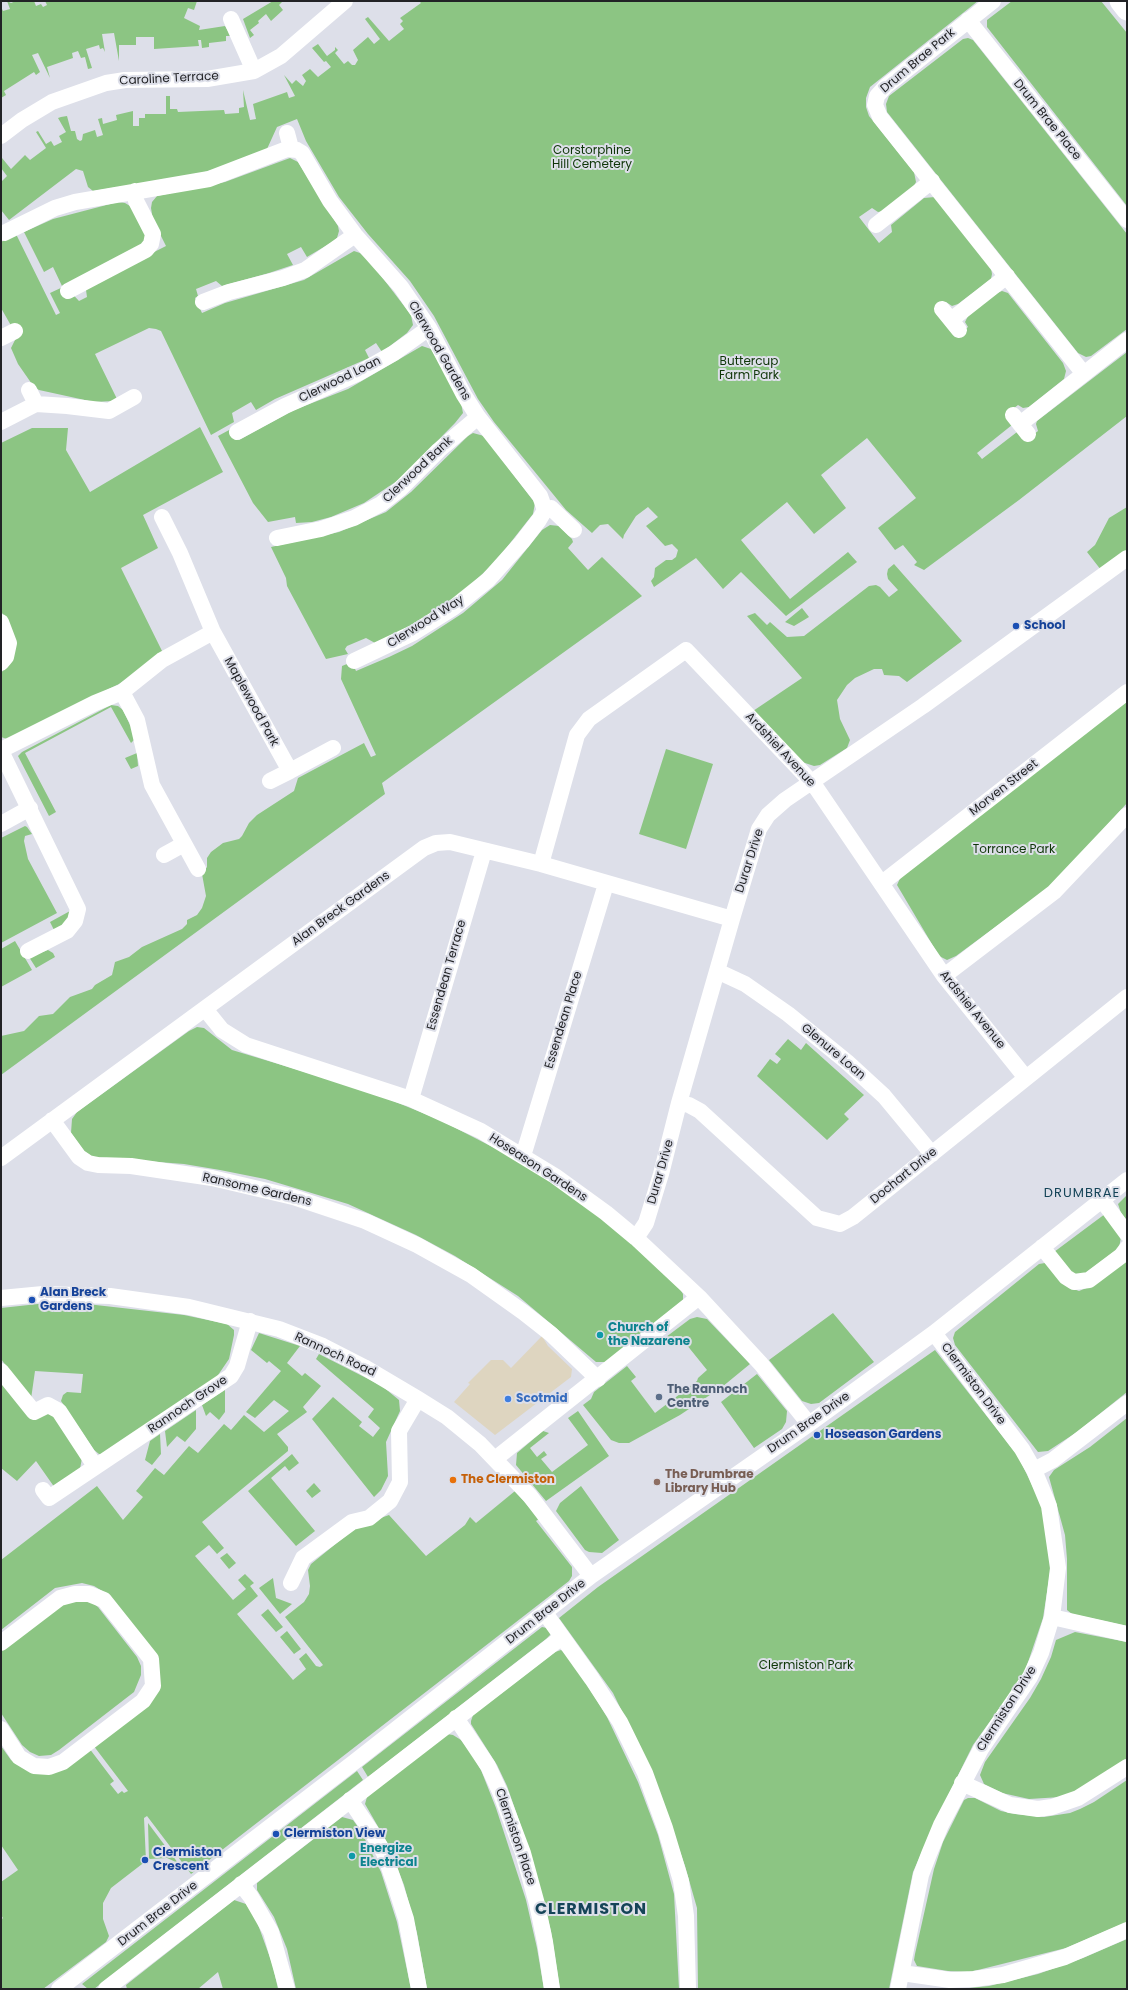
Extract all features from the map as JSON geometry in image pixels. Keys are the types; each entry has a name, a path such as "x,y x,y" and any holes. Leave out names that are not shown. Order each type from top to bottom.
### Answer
{"main road":[{"path":"1120,1 1127,10"}],"street":[{"name":"Caroline Terrace","path":"1,136 22,120 52,102 106,83 125,80 207,79 254,71 281,56 345,1"},
{"name":"Drum Brae Park","path":"993,1 886,86 879,93 875,105 880,117 1084,374"},
{"path":"231,19 254,71"},
{"name":"Drum Brae Place","path":"968,20 1127,220"},
{"path":"2,231 56,208 75,202 217,177 291,148 287,133"},
{"name":"Clerwood Gardens","path":"291,148 302,153 330,201 355,235 401,287 428,328 464,395 478,417 540,496 544,510"},
{"path":"876,225 932,181"},
{"path":"74,292 146,250 151,244 153,234 136,201 135,191"},
{"path":"208,296 283,278 304,270 355,235"},
{"path":"951,320 1007,276"},
{"name":"Clerwood Loan","path":"242,424 357,374 394,353 428,328"},
{"path":"1020,424 1127,340"},
{"path":"29,390 36,404"},
{"path":"1,422 36,404 109,411 134,396"},
{"name":"Clerwood Bank","path":"282,534 321,530 354,518 381,504 400,489 445,444 478,417"},
{"path":"544,510 551,508 574,530"},
{"name":"Clerwood Way","path":"360,654 413,633 453,608 482,585 522,542 539,520 544,510"},
{"name":"Maplewood Park","path":"162,517 180,553 213,632 290,771"},
{"name":"Durar Drive","path":"636,1238 646,1223 732,920 759,830 768,815 784,800 929,701 1127,558"},
{"path":"1,622 9,643 6,657 1,663"},
{"path":"28,951 67,931 75,922 78,909 1,751 94,703 122,692 162,660 213,632"},
{"name":"Ardshiel Avenue","path":"541,864 577,735 589,719 686,650 811,782 882,883 944,976 1026,1078"},
{"path":"122,692 137,720 152,785 198,869"},
{"name":"Morven Street","path":"882,883 1127,692"},
{"path":"270,782 333,748"},
{"path":"1,824 30,808"},
{"path":"944,976 1054,892 1127,815"},
{"name":"Alan Breck Gardens","path":"1,1158 424,848 436,843 450,842 541,864 732,920"},
{"path":"164,855 184,844"},
{"name":"Essendean Terrace","path":"411,1099 484,851"},
{"name":"Essendean Place","path":"523,1156 606,884"},
{"name":"Glenure Loan","path":"717,971 745,984 782,1010 847,1062 884,1096 932,1154"},
{"name":"Dochart Drive","path":"680,1103 689,1105 700,1111 817,1218 840,1224 853,1217 1127,998"},
{"name":"Hoseason Gardens","path":"205,1009 222,1030 246,1045 411,1099 481,1131 523,1156 581,1194 636,1238 699,1297 762,1364 809,1424"},
{"name":"Ransome Gardens","path":"52,1120 79,1157 88,1163 98,1165 131,1166 212,1178 294,1197 365,1221 417,1245 470,1276 523,1312 551,1334 598,1379"},
{"name":"Drum Brae Drive","path":"66,1987 591,1576 809,1424 934,1333 1127,1180"},
{"path":"1102,1200 1127,1234"},
{"path":"1042,1247 1066,1277 1074,1282 1089,1280 1121,1256 1127,1248"},
{"name":"Rannoch Road","path":"1,1298 43,1294 110,1296 189,1307 279,1329 323,1346 364,1367 447,1417 495,1459 535,1501 591,1576"},
{"path":"495,1459 598,1379 699,1297"},
{"name":"Rannoch Grove","path":"43,1490 49,1498 231,1376 237,1366 250,1321"},
{"name":"Clermiston Drive","path":"898,1989 921,1875 941,1825 962,1783 981,1749 1030,1677 1041,1653 1052,1617 1058,1568 1049,1506 1034,1470 1022,1450 934,1333"},
{"path":"1,1371 34,1412 48,1405 59,1411 95,1466"},
{"path":"291,1583 304,1558 347,1525 368,1518 390,1501 400,1482 399,1431 418,1399"},
{"path":"1034,1470 1053,1460 1127,1403"},
{"path":"1,1644 60,1598 75,1594 89,1594 104,1600 151,1659 153,1686 143,1702 63,1762 49,1767 34,1766 19,1757 1,1729"},
{"path":"544,1614 592,1679 620,1722 644,1773 665,1828 682,1889 686,1916 688,1989"},
{"path":"1052,1617 1127,1634"},
{"path":"106,1989 562,1637"},
{"name":"Clermiston Place","path":"456,1718 488,1766 500,1792 520,1846 537,1904 545,1942 552,1989"},
{"path":"962,1783 1010,1805 1024,1808 1045,1808 1065,1804 1078,1798 1127,1766"},
{"path":"350,1800 384,1853 406,1919 419,1989"},
{"path":"241,1884 251,1897 271,1932 287,1989"},
{"path":"902,1973 950,1980 974,1979 1003,1975 1066,1957 1127,1930"}],"shaded area":[{"path":"542,1336 548,1346 572,1369 571,1377 495,1435 454,1402 470,1384 468,1383 491,1360 503,1360 511,1368"}],"green space":[{"path":"7,1 11,3 16,1 34,1 36,6 41,4 43,7 47,5 45,1 197,1 194,10 188,8 184,18 200,26 199,30 225,26 231,36 226,36 226,41 209,43 209,47 202,48 201,40 198,40 199,46 154,49 154,37 136,37 136,45 119,45 119,61 114,33 102,34 105,52 103,48 100,49 99,45 86,49 92,68 88,69 85,57 81,58 78,51 72,53 73,58 47,67 50,78 38,53 32,55 40,72 36,75 34,72 4,91 6,95 1,98 1,7 3,11 10,9"},
{"path":"273,1 283,1 279,5 283,10 271,21 266,14 258,21 259,23 250,30 254,35 250,38 243,19"},
{"path":"419,1 978,1 870,87 866,98 866,107 869,116 914,172 916,182 914,186 883,211 878,212 872,208 859,217 879,243 892,232 891,225 924,198 935,197 991,268 992,274 991,279 958,304 952,306 946,302 935,312 955,337 968,327 965,322 968,316 997,293 1002,291 1008,293 1063,363 1066,371 1064,379 1029,407 1023,408 1018,405 1005,415 1012,425 977,453 982,459 1017,432 1025,441 1038,431 1036,424 1037,421 1127,352 1127,416 1019,500 924,570 914,565 917,562 903,545 895,550 878,528 916,498 867,438 821,475 846,508 814,534 787,502 741,540 790,599 848,552 857,562 786,616 741,572 723,589 696,558 654,587 651,581 654,577 655,568 666,560 672,560 676,557 678,550 672,544 665,546 646,526 658,517 648,507 636,516 623,539 608,524 600,525 592,533 566,510 494,422 478,399 434,316 410,281 368,234 339,197 306,141 297,119 277,127 267,149 255,157 195,175 93,191 88,187 83,171 76,169 9,220 1,210 1,182 7,176 1,168 1,159 2,158 11,169 25,155 30,160 46,148 36,132 38,131 46,144 51,141 54,146 62,142 59,136 66,132 58,118 67,116 71,131 75,131 77,139 80,141 82,140 83,134 95,130 97,137 103,135 98,119 102,118 103,124 117,120 116,115 133,111 133,126 139,126 139,118 145,118 145,114 166,114 166,96 170,96 170,109 177,109 178,112 224,110 225,114 239,113 239,108 244,107 243,90 250,120 256,119 253,104 287,92 289,98 295,96 284,75 292,84 296,80 303,86 306,81 302,75 310,69 318,77 331,67 326,61 324,62 312,48 318,44 327,56 335,50 335,47 338,50 335,53 344,64 348,61 352,65 355,65 358,60 353,50 368,37 374,44 380,39 365,19 368,17 389,41 404,29 400,24 403,21 400,18 421,3"},
{"path":"1012,1 1101,1 1127,33 1127,206 987,27 987,20"},
{"path":"968,38 973,40 1127,234 1127,329 1091,356 1086,357 1078,353 887,112 886,104 889,96 963,39"},
{"path":"290,158 298,162 338,226 339,231 337,238 307,257 301,247 287,254 293,265 222,286 216,281 196,289 198,296 195,298 202,313 225,303 304,280 354,251 360,253 372,264 411,315 413,325 407,333 382,352 376,343 365,350 369,358 275,399 256,410 251,402 232,413 234,422 211,435 161,331 156,329 149,328 95,354 117,399 113,401 94,402 39,390 34,387 18,364 11,348 17,336 1,308 1,242 16,234 56,315 60,313 50,293 65,286 79,301 87,297 86,290 91,284 166,246 153,220 151,208 152,202 157,196 225,182"},
{"path":"118,202 125,203 130,206 147,232 147,242 62,286 53,267 44,272 24,232 53,219"},
{"path":"422,346 431,349 461,403 463,413 455,423 400,479 364,503 331,517 312,522 296,523 295,517 268,522 253,503 218,436 231,429 231,434 239,440 294,410 348,389"},
{"path":"200,427 223,472 143,515 158,548 121,568 164,655 119,684 7,739 1,737 1,673 12,660 10,627 1,611 1,443 32,428 68,428 66,450 90,492"},
{"path":"473,433 484,436 535,503 533,514 496,561 457,598 408,627 375,643 366,638 347,646 345,649 348,654 326,659 287,586 286,578 271,547 339,532 386,512 411,492 468,436"},
{"path":"1127,507 1127,551 1101,570 1087,552 1095,545 1109,518"},
{"path":"550,525 559,526 572,539 573,542 568,548 588,570 602,557 642,596 382,783 385,794 1,1075 1,1036 24,1031 39,1016 53,1014 70,997 92,989 95,985 112,975 115,962 129,957 142,947 182,929 187,924 187,920 197,915 202,908 206,896 202,874 207,867 207,858 211,852 223,843 239,839 249,823 257,815 294,791 298,778 364,743 371,757 376,755 341,679 342,666 352,662 356,671 389,657 412,646 463,613 502,580 542,530"},
{"path":"894,564 962,641 907,682 899,676 884,675 882,669 874,669 855,678 847,685 837,700 840,719 850,740 847,748 820,765 814,766 802,762 753,711 802,678 747,616 755,613 767,625 770,622 787,637 804,636 869,586 876,585 880,587 889,597 898,590 888,579 887,574 888,569"},
{"path":"802,608 809,617 794,626 785,622"},
{"name":"Torrance Park","path":"1127,701 1127,803 1055,883 956,956 947,960 939,956 897,885 902,874"},
{"path":"111,705 118,706 123,710 130,725 134,728 135,739 131,743 111,707 25,753 56,812 49,816 18,756 22,752"},
{"path":"666,749 713,764 686,849 639,834"},
{"path":"137,753 138,766 131,769 125,758"},
{"path":"25,826 32,834 25,836 24,841 28,859 57,913 1,943 1,838"},
{"path":"70,911 67,923 54,930 50,922"},
{"path":"15,941 32,970 1,987 1,949"},
{"path":"48,950 53,953 55,957 36,968 29,957"},
{"path":"197,1027 204,1028 232,1050 371,1092 440,1120 508,1155 542,1175 623,1234 679,1287 683,1294 683,1300 607,1362 596,1362 518,1296 455,1256 416,1235 348,1204 265,1179 184,1164 93,1157 84,1151 71,1133 72,1119 77,1112 189,1031"},
{"path":"788,1039 801,1050 806,1043 864,1095 844,1114 849,1119 827,1140 757,1076 770,1059 777,1064 781,1059 775,1054"},
{"path":"1127,1195 1127,1221 1121,1213 1118,1204"},
{"path":"1105,1214 1121,1237 1119,1248 1084,1274 1071,1274 1054,1252"},
{"path":"1127,1259 1127,1392 1077,1432 1048,1451 1038,1452 955,1345 953,1338 955,1332 1039,1264 1045,1263 1068,1287 1079,1291 1094,1285"},
{"path":"78,1303 184,1315 227,1324 234,1330 229,1359 216,1378 103,1454 99,1454 94,1450 61,1401 63,1395 67,1392 81,1393 83,1374 35,1371 31,1399 1,1359 1,1308 38,1304"},
{"path":"833,1313 874,1362 819,1403 811,1404 802,1401 769,1360"},
{"path":"697,1317 707,1319 750,1364 722,1387 680,1415 629,1443 619,1443 611,1440 583,1405 591,1399 594,1392 627,1366 636,1377 631,1381 655,1413 697,1381 698,1378 707,1370 682,1339 674,1345 666,1337 690,1319"},
{"path":"259,1333 300,1346 287,1363 302,1376 305,1373 321,1386 303,1407 307,1412 277,1434 288,1447 288,1451 202,1522 224,1548 217,1554 209,1545 195,1556 233,1600 246,1589 238,1580 245,1574 254,1583 250,1586 258,1596 237,1614 293,1680 306,1669 299,1659 306,1653 316,1666 320,1667 323,1665 285,1617 304,1602 309,1594 310,1586 308,1570 311,1564 354,1529 375,1520 389,1515 426,1556 465,1525 470,1517 476,1523 515,1491 539,1519 536,1521 572,1567 572,1576 569,1581 191,1874 147,1816 144,1818 146,1861 111,1888 103,1903 103,1919 109,1936 106,1942 43,1989 1,1989 1,1920 3,1918 1,1915 1,1882 18,1870 1,1845 1,1746 11,1760 31,1771 89,1748 114,1781 110,1784 118,1794 122,1791 124,1793 128,1791 93,1745 158,1684 109,1595 94,1586 82,1583 55,1588 1,1630 1,1560 97,1486 123,1520 143,1497 136,1491 155,1468 164,1475 189,1446 198,1453 224,1424 231,1430 244,1415 264,1432 289,1411 274,1400 255,1418 246,1412 281,1371 269,1361 267,1363 251,1350"},
{"name":"Clermiston Park","path":"935,1350 1018,1456 1045,1512 1051,1566 1043,1618 1024,1674 973,1745 935,1822 913,1872 889,1989 698,1989 697,1908 685,1866 655,1779 613,1693 559,1618 598,1587"},
{"path":"319,1354 382,1386 399,1400 400,1411 386,1442 388,1476 381,1490 374,1497 312,1419 333,1397 362,1422 359,1426 373,1437 380,1428 368,1417 374,1409 316,1359"},
{"path":"757,1374 787,1411 786,1422 782,1429 754,1448 721,1402"},
{"path":"1,1376 46,1411 52,1413 82,1458 80,1469 55,1488 36,1461 17,1481 1,1468"},
{"path":"225,1390 225,1412 219,1420 210,1412 206,1416 202,1405"},
{"path":"196,1410 196,1429 185,1442 177,1436 167,1447 165,1431"},
{"path":"578,1411 609,1456 546,1501 516,1465 517,1453 543,1431 549,1433 530,1448 537,1457 544,1451 547,1455 541,1459 552,1472 588,1445 568,1418"},
{"path":"1127,1418 1127,1626 1072,1614 1067,1610 1067,1559 1065,1535 1049,1477 1054,1470 1090,1447"},
{"path":"160,1434 161,1454 152,1465 145,1460 150,1441"},
{"path":"292,1454 299,1463 289,1471 285,1466 271,1478 315,1531 296,1546 248,1491"},
{"path":"314,1483 321,1491 312,1498 306,1491"},
{"path":"581,1486 619,1540 602,1553 589,1552 585,1550 556,1511 560,1503"},
{"path":"227,1553 236,1563 229,1569 220,1558"},
{"path":"273,1578 276,1598 292,1604 280,1614 259,1588"},
{"path":"69,1600 89,1600 98,1607 137,1657 141,1666 141,1675 134,1692 59,1750 51,1755 39,1756 30,1752 22,1745 1,1713 1,1650"},
{"path":"268,1609 283,1627 276,1632 261,1615"},
{"path":"542,1627 547,1628 551,1634 546,1639 368,1777 362,1767"},
{"path":"287,1631 301,1649 294,1654 280,1637"},
{"path":"1075,1632 1127,1642 1127,1759 1077,1791 1061,1797 1029,1799 1002,1793 984,1784 980,1775 985,1762 1030,1698 1051,1657 1056,1640"},
{"path":"561,1650 568,1654 607,1717 638,1782 658,1835 674,1894 679,1989 560,1989 551,1931 532,1858 507,1786 497,1765 471,1724 471,1721 473,1715 555,1652"},
{"path":"447,1734 453,1735 461,1740 471,1753 481,1770 496,1808 526,1900 537,1948 544,1989 427,1989 417,1933 404,1885 388,1844 365,1804 367,1797"},
{"path":"357,1771 363,1780 94,1989 88,1989 82,1984"},
{"path":"1127,1780 1127,1922 1066,1948 969,1972 948,1971 917,1966 914,1960 915,1954 934,1869 943,1842 964,1800 968,1798 975,1798 1001,1811 1044,1817 1070,1813 1080,1809 1094,1802"},
{"path":"342,1817 353,1820 361,1831 381,1872 397,1922 411,1989 296,1989 287,1949 274,1917 257,1890 257,1883"},
{"path":"148,1823 178,1863 167,1858 149,1859"},
{"path":"234,1900 246,1904 256,1919 273,1966 278,1989 223,1989 218,1972 198,1989 127,1989 126,1985"},
{"path":"1127,1939 1127,1989 959,1989 989,1986 1038,1974 1083,1958"}],"place":[{"name":"School","path":"1016,626"},
{"name":"Alan Breck Gardens","path":"32,1300"},
{"name":"Church of the Nazarene","path":"600,1335"},
{"name":"The Rannoch Centre","path":"659,1397"},
{"name":"Scotmid","path":"508,1399"},
{"name":"Hoseason Gardens","path":"817,1435"},
{"name":"The Clermiston","path":"453,1480"},
{"name":"The Drumbrae Library Hub","path":"657,1482"},
{"name":"Clermiston View","path":"276,1834"},
{"name":"Energize Electrical","path":"352,1856"},
{"name":"Clermiston Crescent","path":"145,1860"}],"district":[{"name":"DRUMBRAE","path":"1082,1194"},
{"name":"CLERMISTON","path":"591,1910"}],"park label":[{"name":"Corstorphine Hill Cemetery","path":"592,158"},
{"name":"Buttercup Farm Park","path":"749,369"}]}
